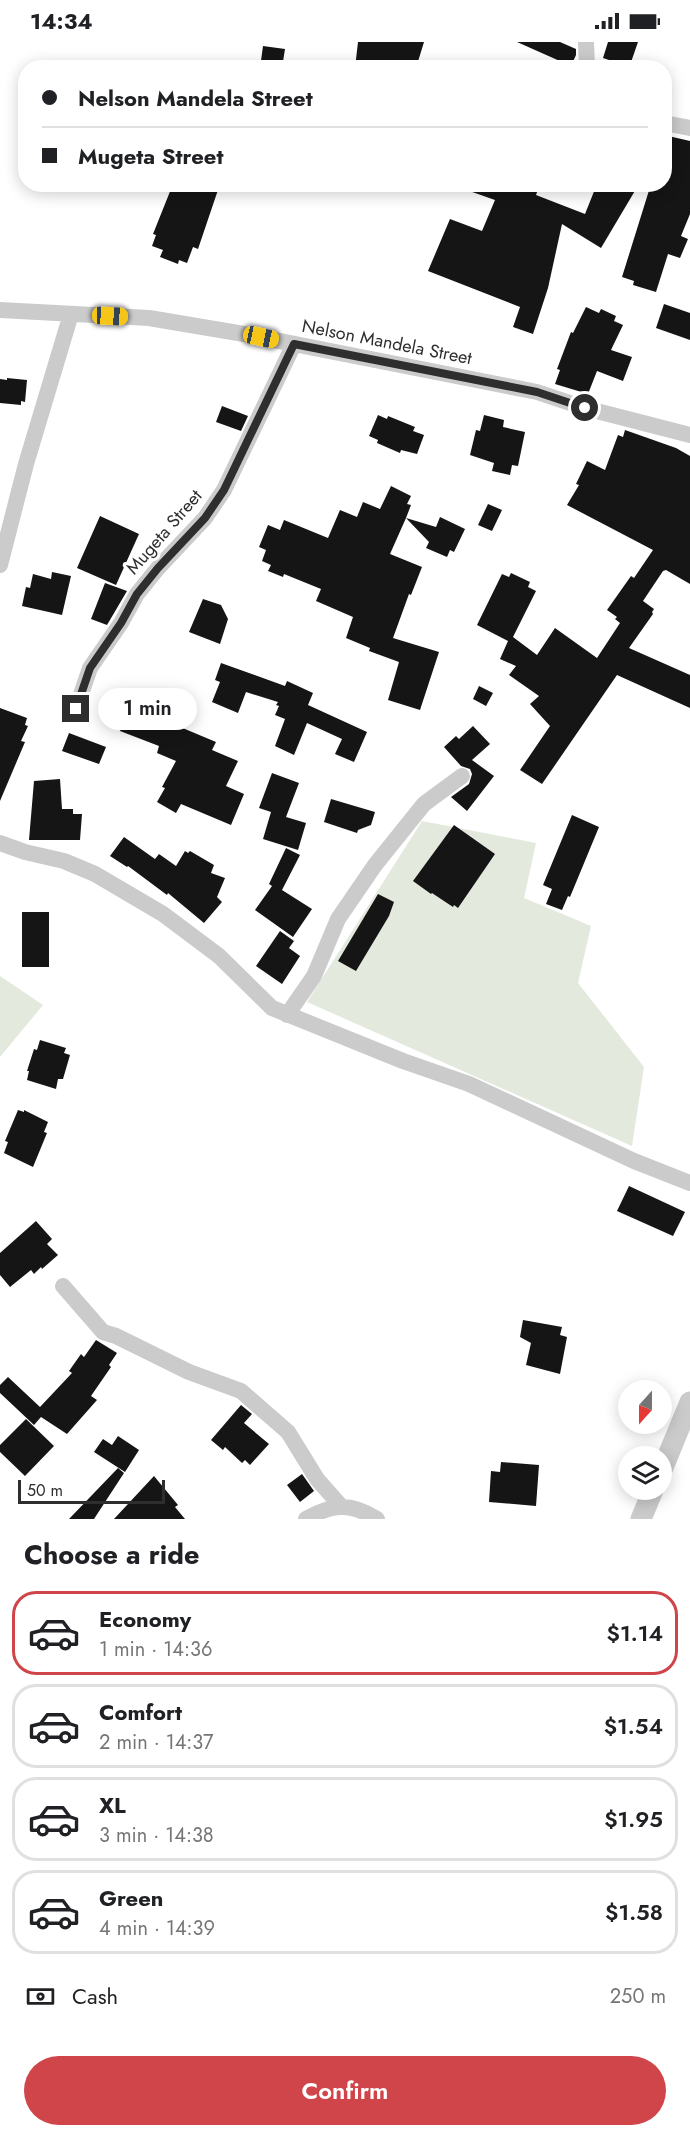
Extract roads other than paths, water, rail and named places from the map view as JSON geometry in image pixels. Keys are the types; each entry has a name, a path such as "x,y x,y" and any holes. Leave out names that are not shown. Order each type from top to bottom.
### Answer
{"street":[{"path":"586,42 587,60"},
{"path":"672,125 690,128"},
{"name":"Nelson Mandela Street","path":"0,310 149,318 294,344 537,392 585,408 690,435"},
{"path":"0,565 26,464 71,314"},
{"name":"Mugeta Street","path":"76,709 90,668 121,623 137,594 205,518 224,490 294,344"},
{"path":"287,1015 314,976 338,919 375,865 424,804 462,776"},
{"path":"0,843 63,861 105,879 163,914 219,956 272,1008 403,1061 469,1084 634,1161 690,1183"},
{"path":"63,1286 103,1332 116,1336 189,1372 241,1391 288,1432 317,1479 340,1505"},
{"path":"672,1446 690,1402"},
{"path":"641,1519 649,1500"},
{"path":"306,1519 320,1511 340,1505 366,1512 377,1519"}]}
